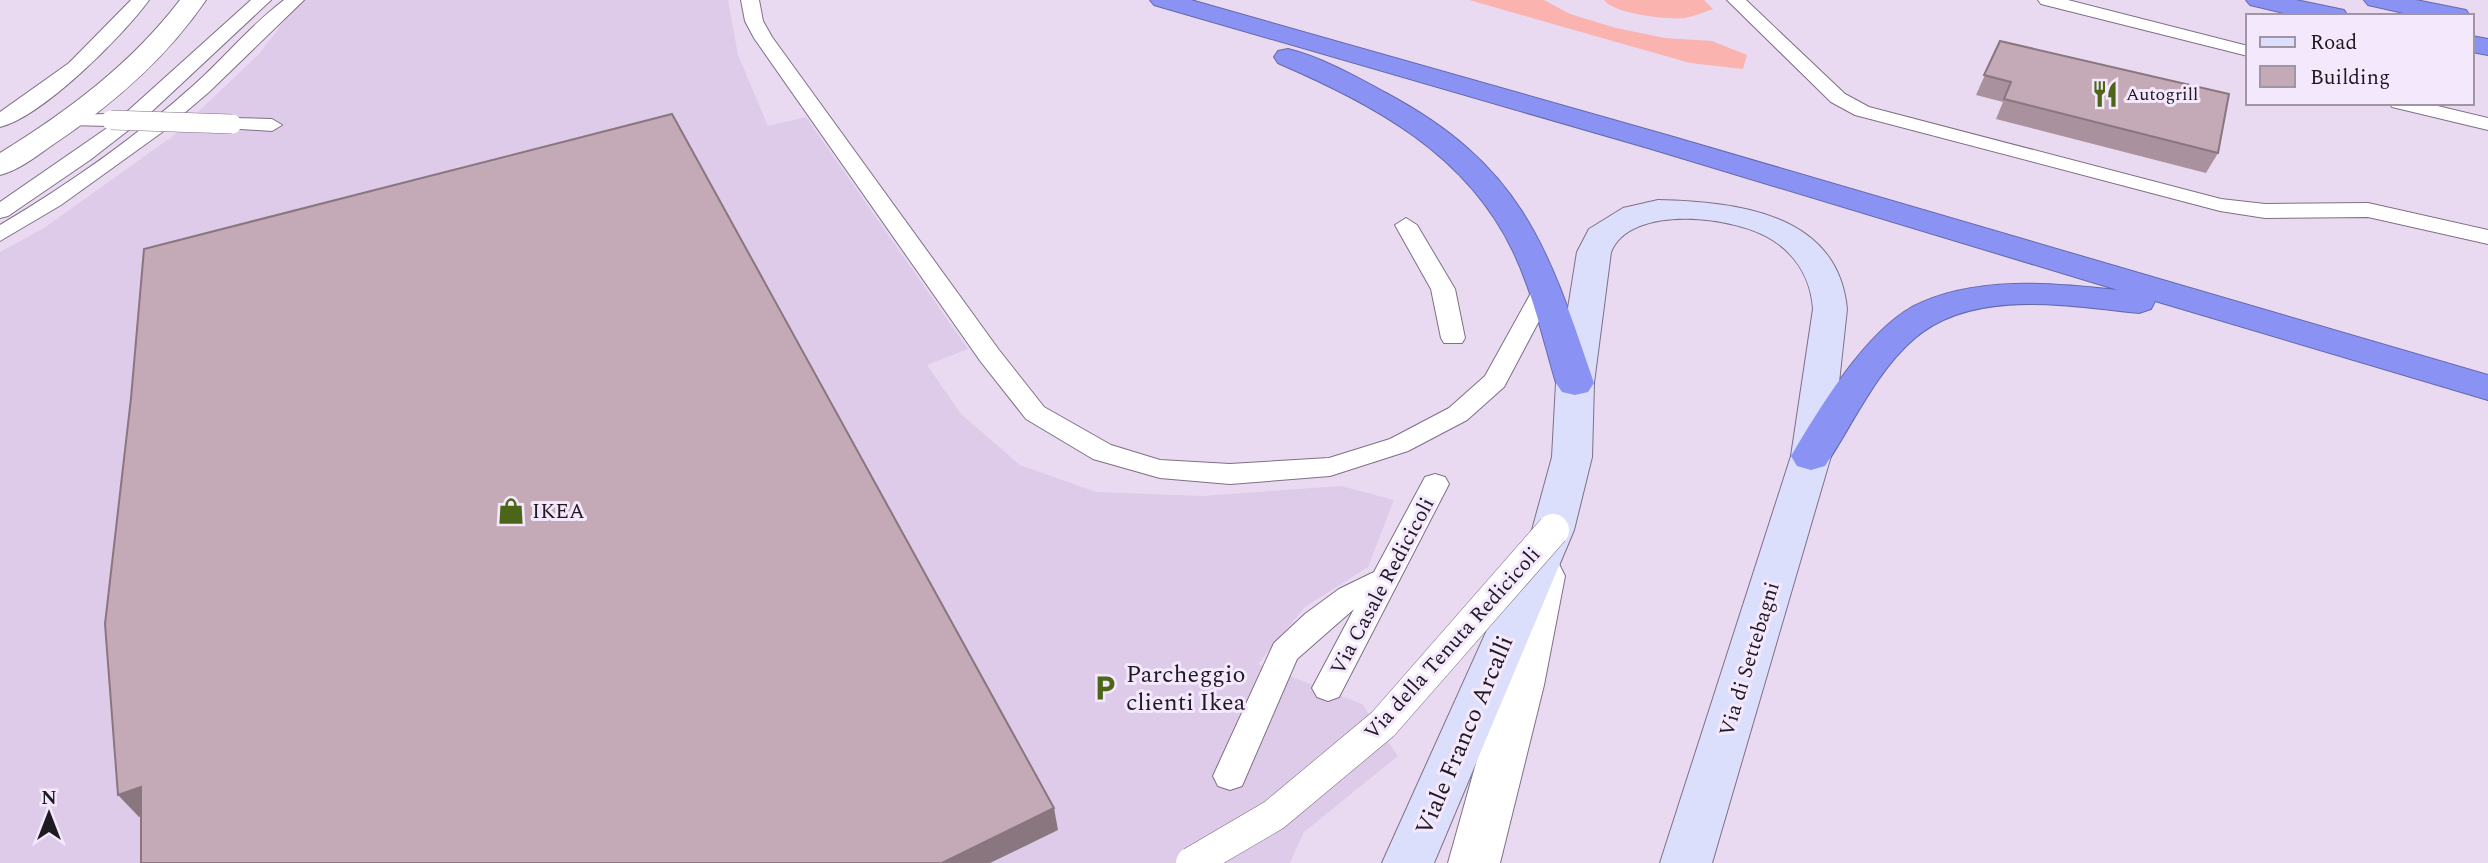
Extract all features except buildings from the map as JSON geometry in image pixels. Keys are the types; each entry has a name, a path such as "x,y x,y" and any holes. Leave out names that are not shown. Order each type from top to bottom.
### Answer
{"highway":[{"path":"1155,0 1346,82 1432,131 1473,165 1503,205 1529,251 1575,383"},
{"path":"1163,0 1659,142 2488,388"},
{"path":"1211,0 1659,142"},
{"path":"2259,0 2326,14"},
{"path":"2377,0 2447,14"},
{"path":"1811,456 1891,343 1917,319 1933,310 1990,298 2060,296 2152,304 2247,317"}],"main road":[{"name":"Via della Tenuta Redicicoli","path":"1553,530 1572,457 1575,383 1594,252 1605,232 1634,215 1658,210 1693,209 1745,217 1776,229 1801,247 1815,263 1828,286 1830,309 1811,456"},
{"name":"Via di Settebagni","path":"1686,863 1811,456"},
{"name":"Viale Franco Arcalli","path":"1408,863 1553,530"}],"street":[{"path":"0,166 68,119 135,64 176,23 193,0"},
{"path":"1474,863 1521,685 1553,530"}],"lane":[{"path":"0,121 34,101 116,32 140,0"},
{"path":"0,211 72,164 134,117 219,36 262,0"},
{"path":"0,234 86,181 130,149 206,85 260,29 295,0"},
{"path":"750,0 749,9 763,38 990,356 1035,412 1102,452 1160,469 1230,474 1330,467 1399,445 1458,414 1495,381 1544,289"},
{"path":"1736,0 1838,98 1862,111 2220,205 2265,211 2368,210 2488,237"},
{"path":"2048,0 2246,50"},
{"path":"2407,105 2488,124"},
{"path":"68,119 272,125"},
{"path":"1406,225 1443,289 1454,338"},
{"name":"Via Casale Redicicoli","path":"1328,688 1435,484"},
{"name":"Via della Tenuta Redicicoli","path":"1192,863 1274,815 1383,723 1553,530"},
{"path":"1230,776 1286,652 1316,622 1349,597 1386,579"}],"shaded area":[{"path":"306,0 728,0 738,55 768,126 806,117 968,349 927,365 961,414 1020,465 1096,492 1202,496 1341,486 1394,500 1368,567 1305,607 1258,664 1362,704 1398,756 1304,832 1290,863 0,863 0,252 44,228 173,136 259,54 292,11"},
{"path":"1469,0 1544,0 1570,14 1616,28 1665,38 1712,41 1747,55 1743,69 1690,63"},
{"path":"1604,0 1704,0 1713,9 1685,18 1667,18 1618,9"}],"place":[{"name":"Autogrill","path":"2105,94"},
{"name":"IKEA","path":"511,511"},
{"name":"Parcheggio clienti Ikea","path":"1105,688"}]}
